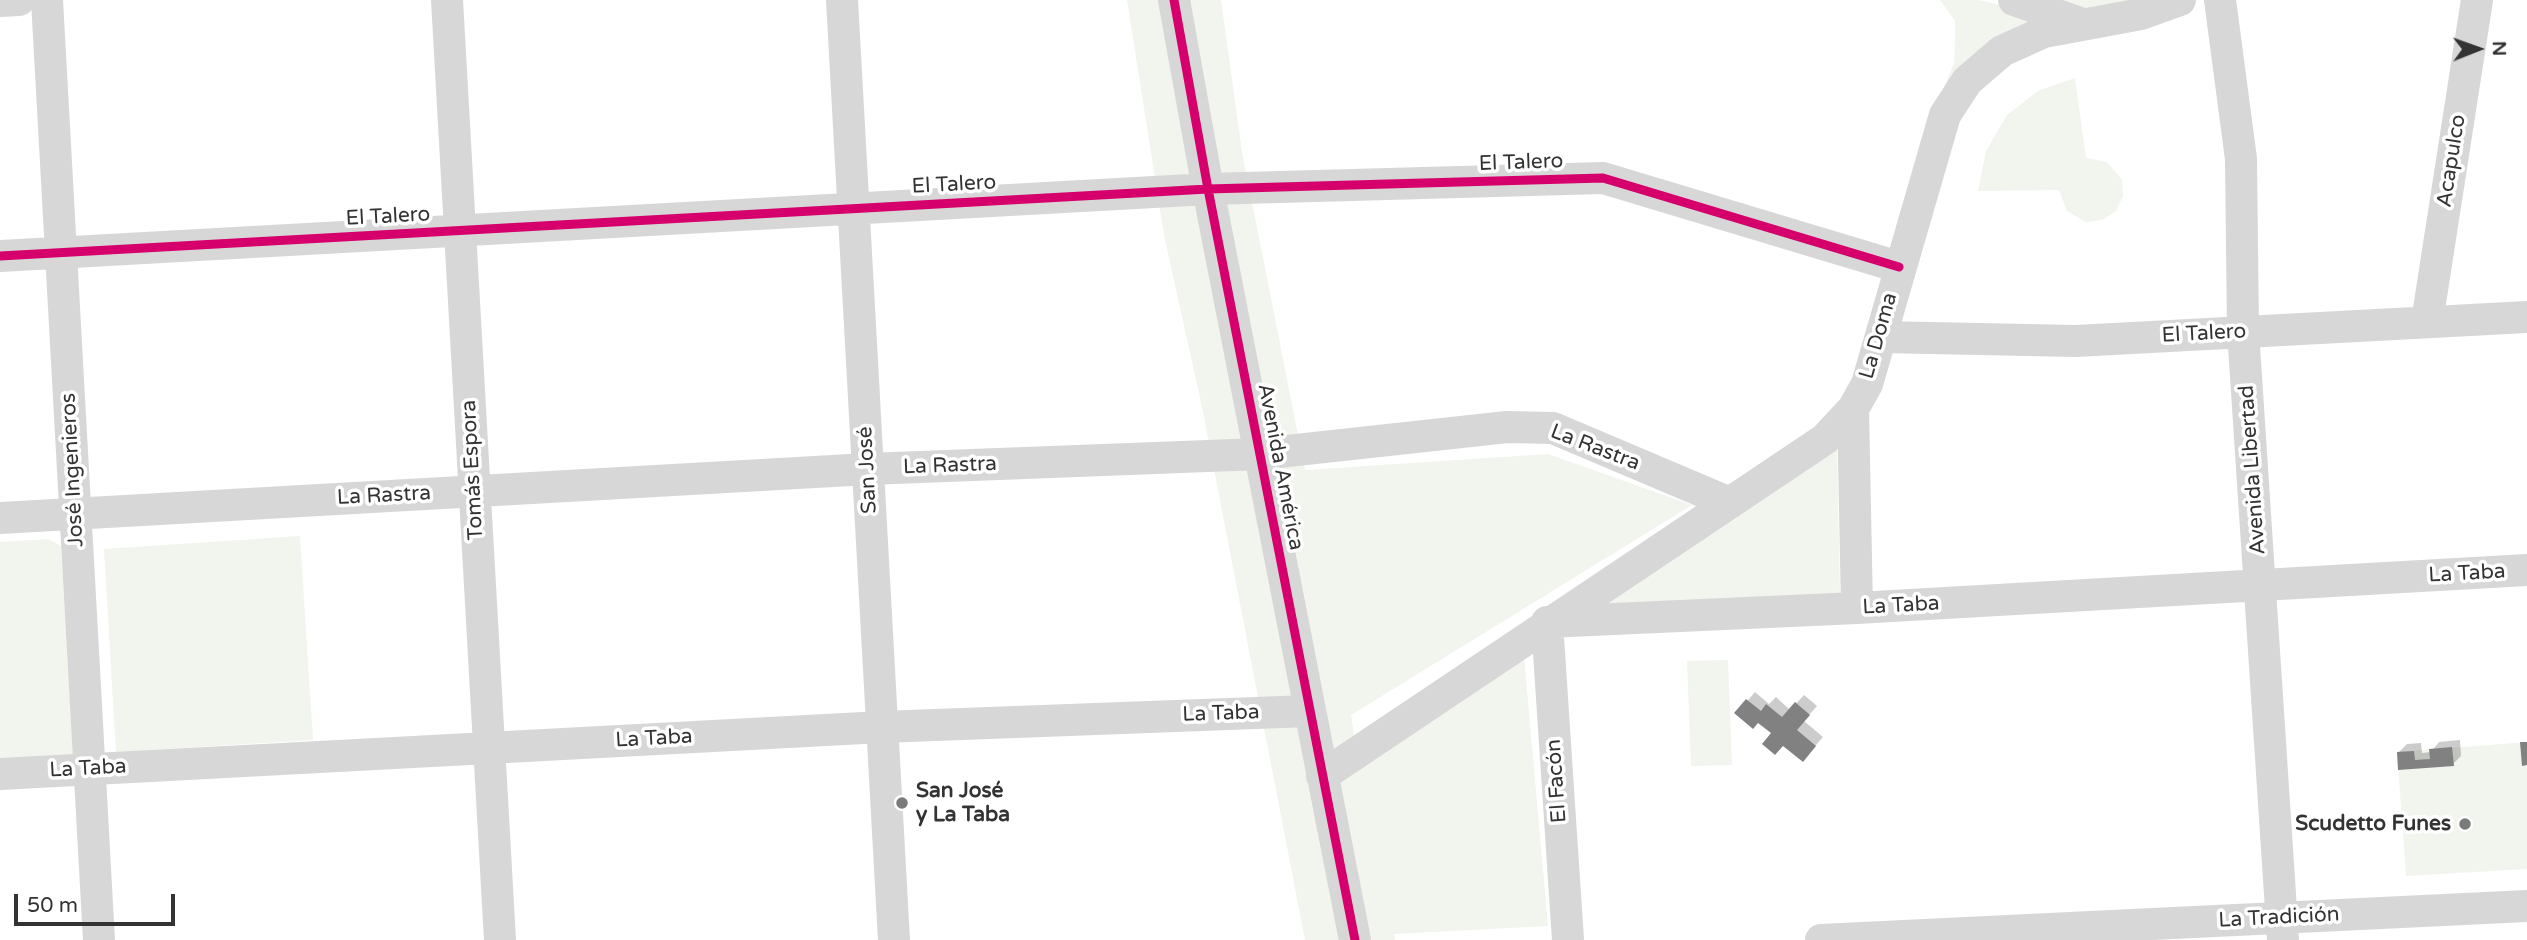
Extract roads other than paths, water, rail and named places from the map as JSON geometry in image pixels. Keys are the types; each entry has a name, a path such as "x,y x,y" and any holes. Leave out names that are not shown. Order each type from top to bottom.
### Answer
{"street":[{"path":"0,1 19,0"},
{"name":"José Ingenieros","path":"47,0 99,940"},
{"name":"Tomás Espora","path":"446,0 500,940"},
{"name":"San José","path":"842,0 894,940"},
{"name":"Avenida América","path":"1174,0 1208,189 1355,940"},
{"path":"2014,0 2083,24"},
{"name":"La Doma","path":"1857,608 1853,409 1867,384 1945,115 1967,81 2002,51 2045,32 2141,14 2180,0"},
{"name":"Avenida Libertad","path":"2220,0 2241,159 2244,331 2283,929"},
{"name":"Acapulco","path":"2427,322 2477,0"},
{"name":"El Talero","path":"0,256 1208,189 1603,178 1899,267"},
{"name":"El Talero","path":"1881,337 2076,341 2527,317"},
{"path":"1322,776 1547,622 1825,439 1853,409"},
{"name":"La Rastra","path":"0,518 868,469 1260,453 1507,426 1553,428 1730,503"},
{"name":"La Taba","path":"1547,622 1857,608 2527,570"},
{"name":"El Facón","path":"1547,622 1568,940"},
{"name":"La Taba","path":"0,774 882,727 1309,711"},
{"name":"La Tradición","path":"1821,940 2283,929 2527,906"}],"place":[{"name":"San José y La Taba","path":"902,803"},
{"name":"Scudetto Funes","path":"2465,824"}]}
